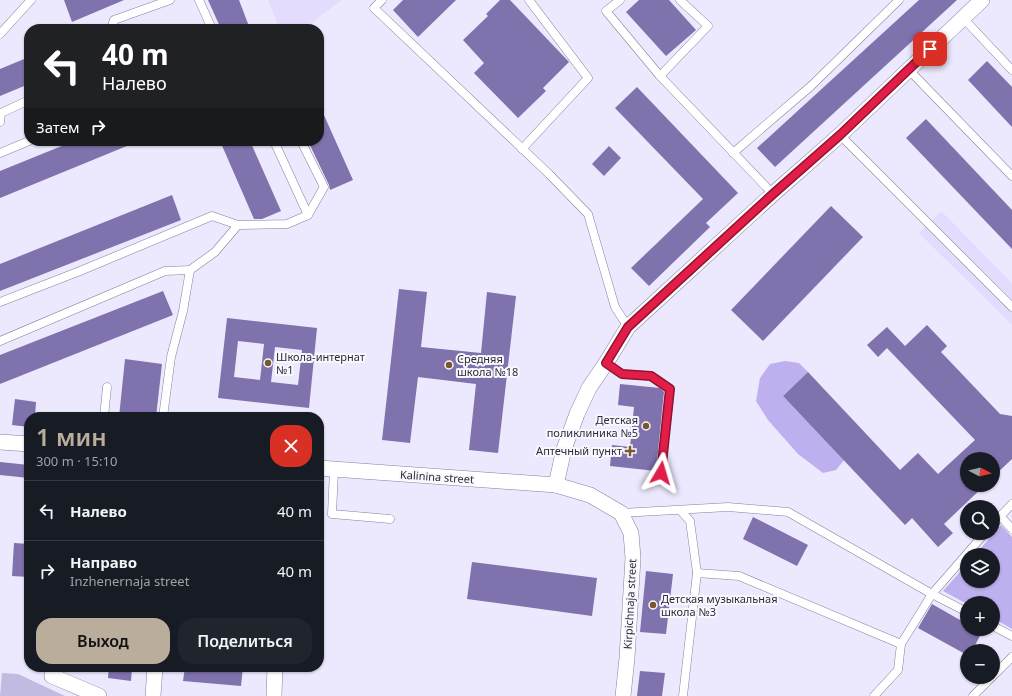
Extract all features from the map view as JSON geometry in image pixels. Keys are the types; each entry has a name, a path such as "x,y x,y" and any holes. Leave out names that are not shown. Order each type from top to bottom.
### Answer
{"street":[{"path":"556,485 564,449 577,414 589,388 628,327 773,194 840,135 963,18 977,1"},
{"path":"0,442 24,444"},
{"name":"Kalinina street","path":"326,469 556,485 590,495 621,513"},
{"name":"Kirpichnaja street","path":"621,513 631,533 633,558 627,658 623,696"},
{"path":"52,672 52,676 99,696"},
{"path":"153,696 155,672"},
{"path":"274,696 275,672"}],"lane":[{"path":"0,34 31,0"},
{"path":"113,24 114,20 170,0"},
{"path":"198,0 210,24"},
{"path":"382,0 374,8 522,148 588,214 614,306 628,327"},
{"path":"522,148 588,78 529,0"},
{"path":"620,0 606,12 660,76 773,194"},
{"path":"660,76 708,26 680,0"},
{"path":"733,153 811,86 899,0"},
{"path":"963,18 1012,70"},
{"path":"909,70 1012,176"},
{"path":"0,122 1,113 24,102"},
{"path":"840,135 1012,307"},
{"path":"0,153 24,143"},
{"path":"276,146 308,215"},
{"path":"0,302 212,216 238,225 287,224 308,215 324,187 304,146"},
{"path":"0,341 165,271 190,270 215,252 238,225"},
{"path":"164,412 171,357 183,311 190,270"},
{"path":"606,363 622,374 651,376 670,389 661,473"},
{"path":"104,412 107,387"},
{"path":"326,469 332,514 390,519"},
{"path":"1012,504 1000,516 1012,529"},
{"path":"621,513 728,507 788,512 960,608"},
{"path":"680,510 690,521 696,573 683,696"},
{"path":"874,696 898,670 902,644 932,594 979,540"},
{"path":"696,573 739,576 902,644"},
{"path":"1000,630 1012,636"},
{"path":"1000,668 1012,657"},
{"path":"973,696 984,684"}],"shaded area":[{"path":"268,0 342,0 310,24 278,24"},
{"path":"941,211 1012,283 1012,325 919,233"},
{"path":"785,361 799,363 808,372 783,396 844,460 836,470 823,473 798,454 768,420 756,401 760,378 770,364"},
{"path":"1001,525 1012,537 1012,629 1000,622 1000,596 960,596 960,600 943,591 960,572 960,588 1000,588 1000,548 981,548 988,540 1000,540"},
{"path":"2,673 18,674 65,696 0,696"}],"building":[{"path":"64,0 124,0 72,22"},
{"path":"208,0 239,0 248,24 219,24"},
{"path":"403,0 456,0 418,37 393,10"},
{"path":"500,0 510,0 569,62 543,88 546,91 518,118 474,73 484,63 463,40 488,16 486,14"},
{"path":"639,0 669,0 696,30 666,56 626,12"},
{"path":"919,0 957,0 775,167 757,148"},
{"path":"24,59 24,86 0,96 0,69"},
{"path":"987,61 1012,87 1012,127 968,80"},
{"path":"637,87 738,193 706,223 710,227 649,286 631,268 703,199 615,108"},
{"path":"324,115 353,180 330,190 310,146 324,146"},
{"path":"926,119 1012,210 1012,249 906,138"},
{"path":"62,146 127,146 0,198 0,171"},
{"path":"222,146 252,146 281,211 262,219 254,219"},
{"path":"609,146 621,158 604,176 592,164"},
{"path":"172,195 181,220 0,291 0,264"},
{"path":"831,206 863,237 763,341 731,310"},
{"name":"Средняя школа №18","path":"399,289 427,292 421,347 481,353 487,292 516,296 498,453 469,450 476,384 418,377 410,443 382,440"},
{"path":"163,291 173,315 0,384 0,355"},
{"name":"Школа-интернат №1","path":"227,318 317,328 309,408 218,398","holes":["238,341 264,344 260,380 234,377","275,347 302,350 298,385 271,382"]},
{"path":"927,325 947,346 941,352 1000,414 1012,416 1012,459 1000,470 1000,452 962,452 975,440 887,348 878,357 867,345 887,327 905,346"},
{"path":"125,359 162,364 157,412 120,412"},
{"path":"808,372 900,470 918,453 938,474 960,454 960,492 978,492 969,500 960,500 960,509 944,524 953,533 938,547 912,518 905,525 783,396"},
{"name":"Детская поликлиника №5","path":"620,384 660,388 664,392 656,471 610,466 612,445 630,447 634,407 618,405"},
{"path":"15,399 36,402 35,412 24,412 24,426 12,425"},
{"path":"0,462 24,464 24,477 0,475"},
{"path":"753,517 808,545 797,566 743,539"},
{"path":"14,543 24,544 24,577 12,576"},
{"path":"472,562 597,578 592,616 467,599"},
{"path":"646,571 673,574 666,634 640,632"},
{"path":"932,604 960,620 960,636 980,636 976,644 960,644 960,651 918,628"},
{"path":"640,671 665,673 662,696 637,696"},
{"path":"109,672 132,672 131,681 108,678"},
{"path":"184,672 242,672 241,686 183,681"}],"place":[{"name":"Школа-интернат №1","path":"268,363"},
{"name":"Средняя школа №18","path":"449,365"},
{"name":"Детская поликлиника №5","path":"646,426"},
{"name":"Аптечный пункт","path":"630,451"},
{"name":"Детская музыкальная школа №3","path":"653,605"}],"route":[{"path":"661,473 670,389 651,376 622,374 606,363 628,327 773,194 840,135 930,49"}]}
